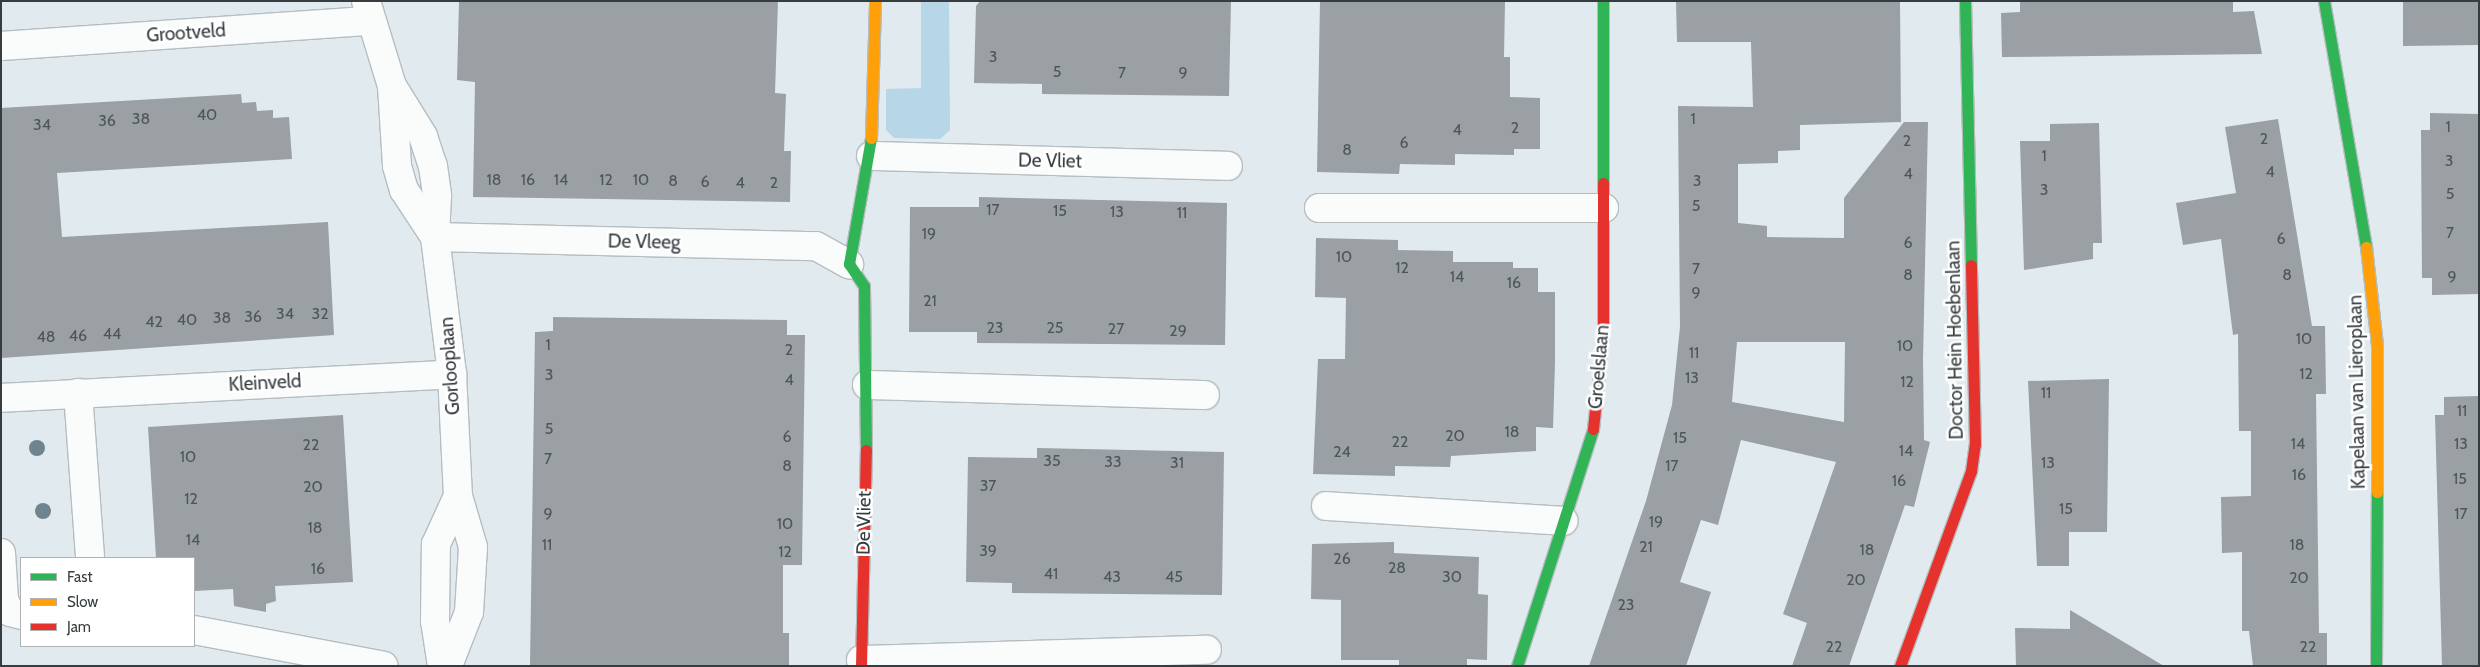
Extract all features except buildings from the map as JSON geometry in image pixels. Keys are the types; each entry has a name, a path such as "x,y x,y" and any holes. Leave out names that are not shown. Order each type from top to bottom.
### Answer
{"street":[{"path":"849,264 871,156 875,1"},
{"name":"Groelslaan","path":"1517,666 1592,440 1603,334 1603,1"},
{"name":"Doctor Hein Hoebenlaan","path":"1900,666 1971,471 1975,444 1965,1"},
{"name":"Kapelaan van Lieroplaan","path":"2324,1 2374,308 2376,666"},
{"name":"Grootveld","path":"1,46 368,11"},
{"name":"Gorlooplaan","path":"368,11 392,86 423,136 433,166 437,196 435,237 452,374 458,496 473,546 473,585 469,612 448,666"},
{"name":"De Vliet","path":"871,156 1228,166"},
{"path":"1319,208 1604,208"},
{"name":"De Vleeg","path":"435,237 816,246 849,264"},
{"name":"De Vliet","path":"849,264 864,286 868,385 861,663 1208,650"},
{"name":"Kleinveld","path":"1,398 78,392 452,374"},
{"path":"868,385 1205,395"},
{"path":"78,392 90,557"},
{"name":"Gorlooplaan","path":"442,666 435,621 436,544 458,496"},
{"path":"1326,506 1564,521"},
{"path":"1,553 4,600 10,612 20,615"},
{"path":"195,630 384,666"}],"shaded area":[{"path":"921,1 949,1 950,130 940,139 894,138 886,130 886,89 921,88"}],"traffic: fast":[{"path":"1603,1 1603,183"},
{"path":"1965,1 1971,265"},
{"path":"2324,1 2366,247"},
{"path":"866,450 864,286 849,264 871,138"},
{"path":"1517,666 1593,429"},
{"path":"2376,666 2377,492"}],"traffic: slow":[{"path":"871,138 875,1"},
{"path":"2366,247 2377,345 2377,492"}],"traffic: jam":[{"path":"1593,429 1603,334 1603,183"},
{"path":"1900,666 1971,471 1975,444 1971,265"},
{"path":"861,666 866,450"}]}
